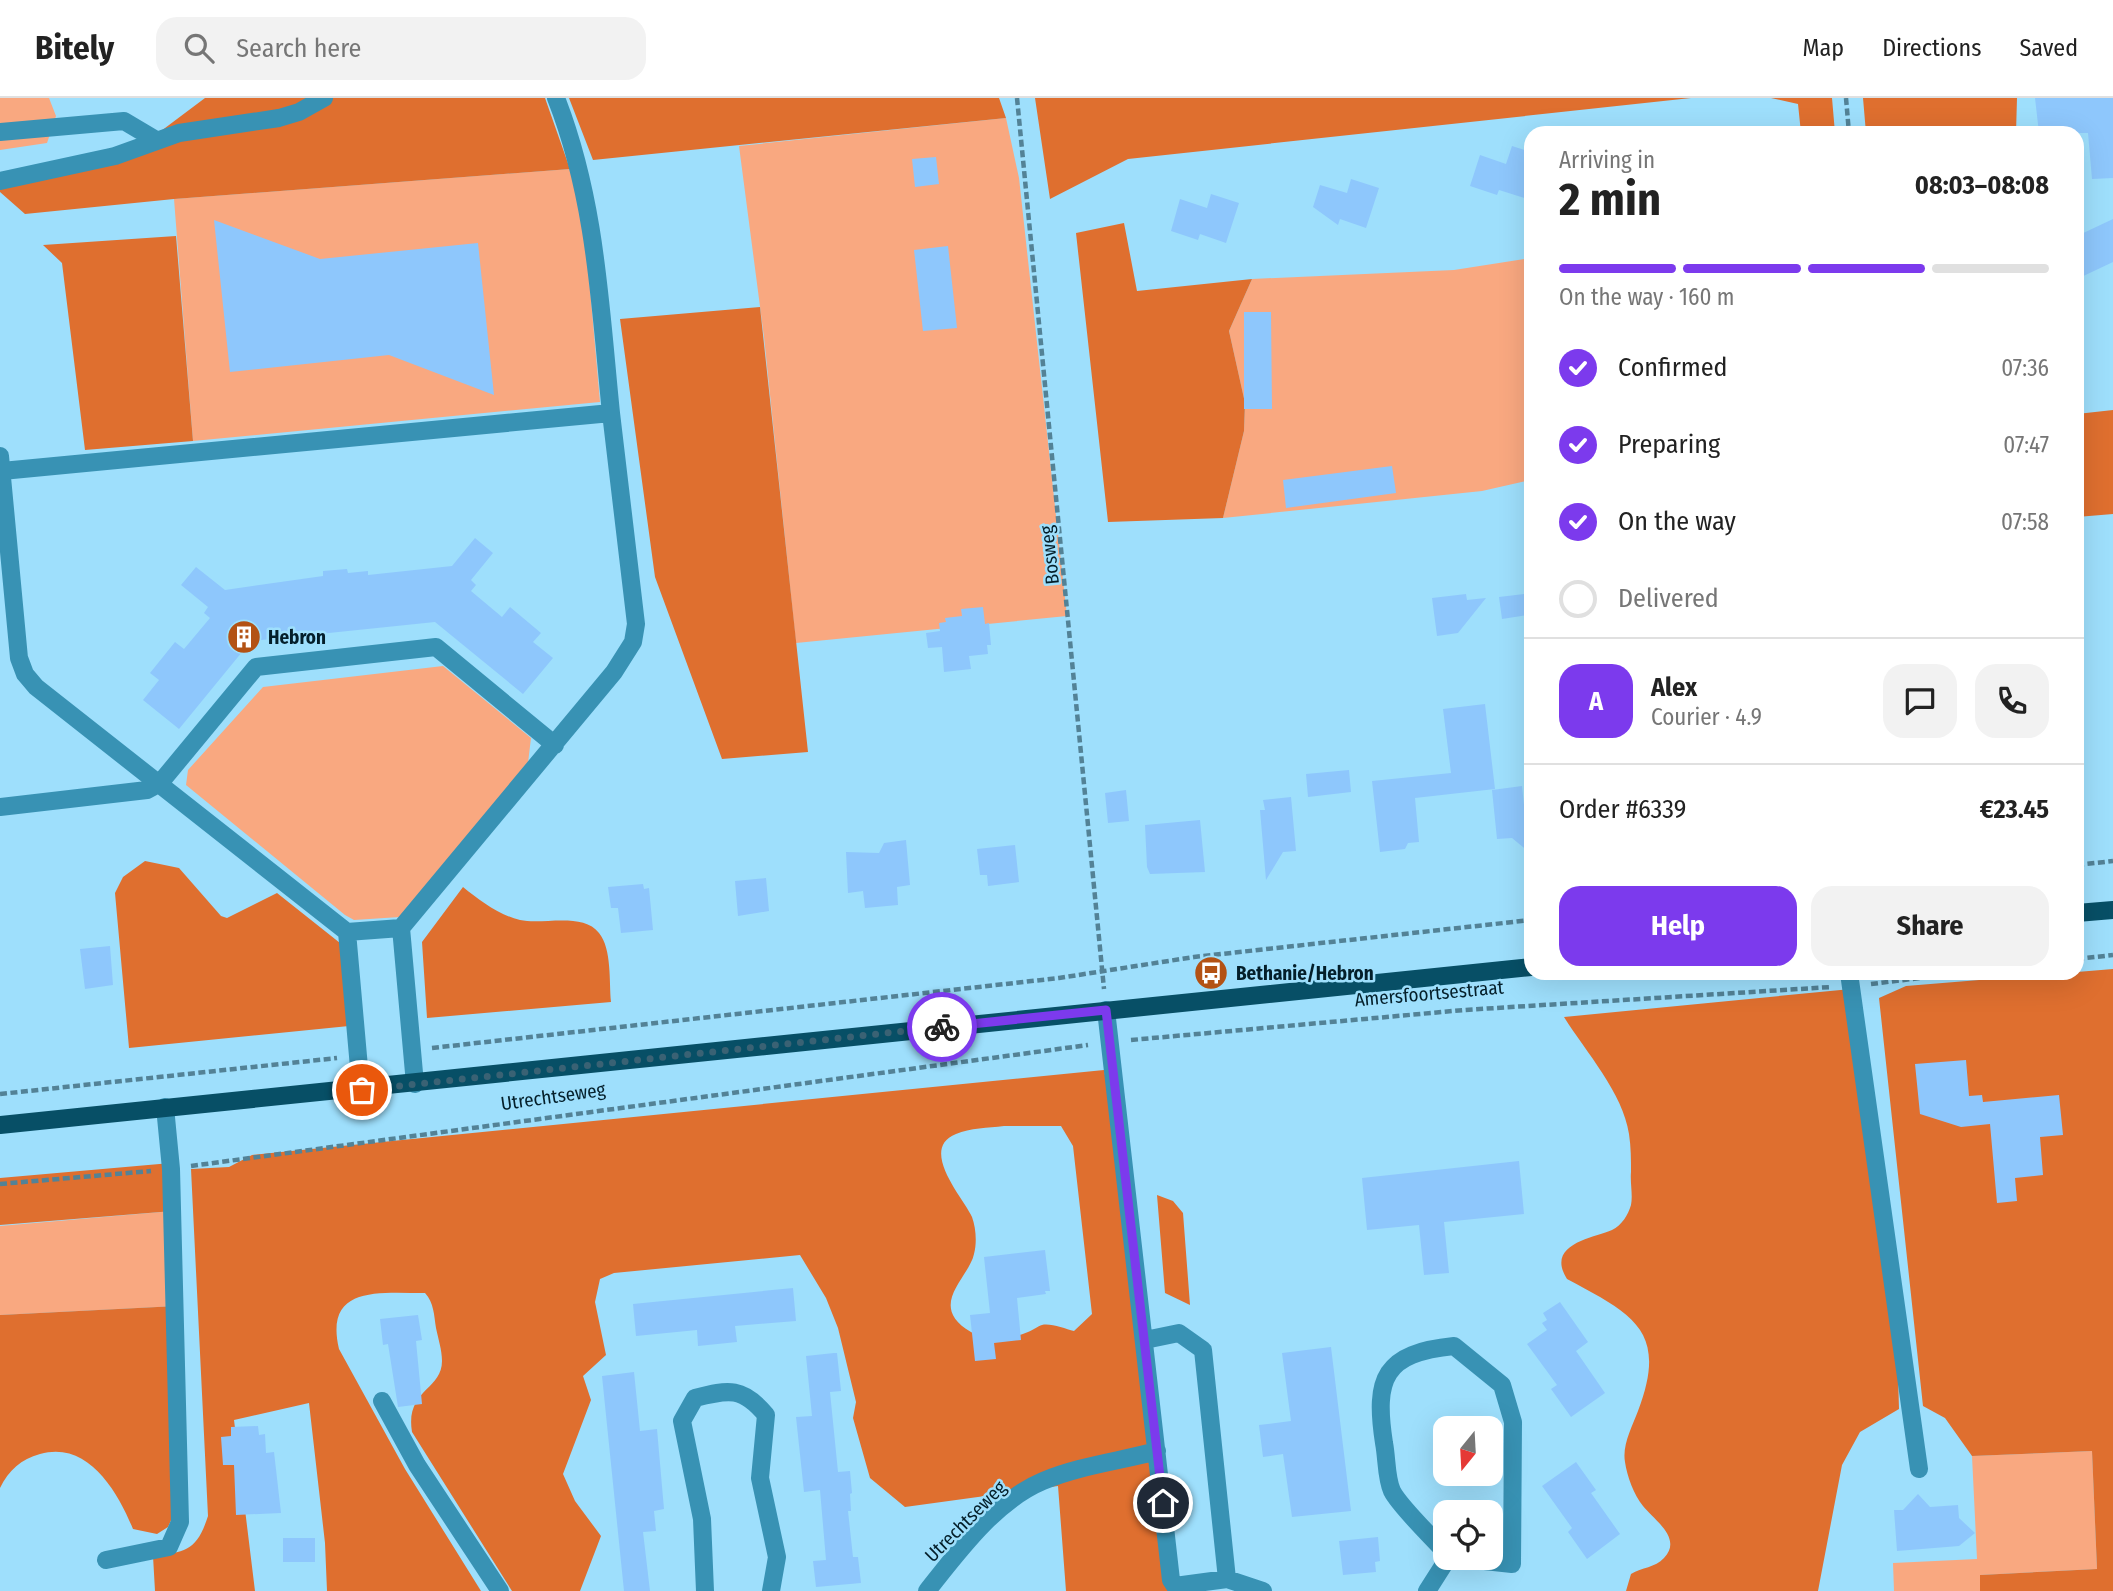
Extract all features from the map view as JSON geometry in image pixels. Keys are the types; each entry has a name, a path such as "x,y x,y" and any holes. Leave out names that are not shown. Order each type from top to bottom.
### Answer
{"main road":[{"path":"2084,912 2113,910"},
{"name":"Amersfoortsestraat","path":"1106,1010 1524,968"},
{"name":"Utrechtseweg","path":"0,1125 362,1090 1106,1010"}],"street":[{"path":"0,181 115,156 179,133 279,118 299,112 324,98"},
{"path":"415,1084 401,928 624,659 635,633 621,475 611,413 593,231 583,175 556,98"},
{"path":"0,132 124,121 156,140"},
{"path":"401,928 347,932 36,687 25,674 19,658 1,463 611,413"},
{"path":"0,807 132,794 160,783 256,667 436,647 555,745"},
{"path":"347,932 362,1090"},
{"path":"1849,980 1919,1469"},
{"path":"1106,1010 1171,1580 1175,1586 1227,1579 1263,1591"},
{"path":"106,1560 169,1547 180,1522 171,1169 165,1107"},
{"path":"1145,1340 1179,1333 1203,1350 1227,1579"},
{"path":"1433,1538 1392,1492 1379,1408 1382,1386 1396,1365 1421,1350 1454,1346 1502,1385 1513,1422 1512,1564 1503,1563"},
{"path":"705,1591 702,1519 682,1421 695,1398 722,1390 751,1397 766,1415 760,1478 777,1557 771,1591"},
{"path":"382,1401 417,1465 500,1591"},
{"name":"Utrechtseweg","path":"927,1591 950,1562 1010,1499 1043,1481 1157,1451"},
{"path":"1427,1591 1440,1570"}],"path":[{"name":"Bosweg","path":"1018,98 1106,1010"},
{"path":"1846,98 1848,126"},
{"path":"2084,864 2113,862"},
{"path":"411,1050 1524,921"},
{"path":"2084,958 2113,955"},
{"name":"Amersfoortsestraat","path":"1110,1042 1464,1010 1849,980"},
{"name":"Utrechtseweg","path":"0,1184 171,1169 1110,1042"},
{"path":"0,1094 358,1055"}],"shaded area":[{"path":"0,98 49,98 56,116 47,143 0,150"},
{"path":"205,98 545,98 570,169 174,199 25,214 0,192 0,175 74,164 157,134"},
{"path":"569,98 999,98 1006,118 593,160"},
{"path":"1035,98 1691,98 1128,159 1050,199"},
{"path":"1771,98 1832,98 1834,126 1800,126 1798,104"},
{"path":"1863,98 2017,98 2016,126 1865,126"},
{"path":"1006,118 1019,178 1067,616 796,643 764,337 739,146"},
{"path":"570,169 585,232 600,402 193,441 174,199"},
{"path":"1124,223 1137,291 1252,279 1229,331 1245,403 1244,431 1223,518 1108,522 1076,233"},
{"path":"176,236 193,441 85,450 62,263 43,245"},
{"path":"1524,259 1524,482 1482,491 1223,518 1244,431 1245,403 1229,331 1252,279 1454,270"},
{"path":"760,307 808,752 722,759 655,577 620,319"},
{"path":"2113,410 2113,514 2084,516 2084,413"},
{"path":"443,666 531,738 528,763 400,917 354,920 345,915 186,785 188,770 263,687"},
{"path":"145,861 179,868 221,916 227,918 277,893 340,943 349,1026 129,1048 115,893 123,877"},
{"path":"463,887 512,918 529,921 573,921 592,927 599,933 606,948 611,1002 427,1018 422,942"},
{"path":"2113,969 2113,1591 1980,1591 1980,1575 2097,1569 2092,1451 1972,1456 1945,1418 1923,1406 1879,998 1906,986 1979,980 2084,980 2084,971"},
{"path":"1851,989 1898,1375 1899,1409 1860,1432 1842,1465 1818,1591 1626,1591 1631,1574 1653,1566 1664,1558 1670,1543 1665,1530 1637,1496 1629,1479 1624,1456 1630,1430 1647,1384 1649,1361 1646,1343 1638,1328 1626,1315 1567,1279 1562,1258 1574,1244 1619,1225 1630,1209 1630,1139 1612,1088 1564,1017"},
{"path":"1104,1070 1111,1106 1170,1591 1066,1591 1058,1486 905,1507 870,1478 853,1418 856,1402 838,1328 826,1298 800,1255 614,1273 600,1279 595,1302 606,1355 583,1376 591,1400 563,1474 575,1501 601,1536 580,1591 512,1591 412,1432 411,1418 414,1407 436,1378 442,1361 430,1301 425,1293 390,1293 359,1297 347,1303 340,1313 337,1328 339,1349 405,1469 481,1591 327,1591 325,1543 309,1403 234,1420 255,1591 155,1591 153,1556 182,1551 195,1543 208,1516 191,1169 229,1167 252,1155","holes":["1004,1126 1061,1126 1073,1146 1092,1314 1074,1331 1046,1325 1007,1338 977,1335 958,1322 952,1312 954,1292 971,1263 976,1236 972,1217 953,1187 942,1162 941,1151 945,1141 967,1130"]},
{"path":"171,1163 173,1211 0,1225 0,1178"},
{"path":"1157,1195 1173,1201 1183,1213 1190,1305 1165,1293"},
{"path":"173,1211 177,1306 0,1315 0,1226"},
{"path":"177,1306 187,1485 168,1527 157,1534 133,1529 110,1485 87,1462 73,1455 57,1452 27,1459 7,1476 0,1488 0,1315"},
{"path":"2092,1451 2097,1569 1980,1575 1980,1591 1894,1591 1893,1563 1977,1559 1972,1456"}],"building":[{"path":"2035,98 2113,98 2113,178 2092,179 2088,133 2084,133 2084,126 2038,126"},
{"path":"1512,146 1524,150 1524,198 1499,190 1497,195 1470,186 1480,155 1506,164"},
{"path":"936,157 939,184 915,187 912,159"},
{"path":"1351,179 1379,188 1366,228 1340,219 1338,225 1313,207 1320,185 1347,193"},
{"path":"1211,194 1239,203 1226,243 1200,234 1198,240 1171,231 1180,199 1207,208"},
{"path":"2113,219 2113,262 2084,276 2084,233"},
{"path":"214,220 320,259 478,243 494,395 389,355 230,372"},
{"path":"948,246 957,328 923,331 914,250"},
{"path":"1244,312 1271,312 1272,409 1244,409"},
{"path":"1392,466 1396,493 1286,508 1283,480"},
{"name":"Hebron","path":"475,538 493,553 471,580 476,585 471,591 502,617 510,607 541,633 533,642 553,658 523,694 435,622 251,641 179,729 143,700 159,680 150,673 175,642 184,649 210,618 204,613 208,607 181,585 196,567 225,590 323,576 323,571 347,569 348,573 368,571 368,575 452,566"},
{"path":"1466,594 1467,600 1486,598 1458,633 1437,636 1432,598"},
{"path":"1524,594 1524,616 1502,619 1499,597"},
{"path":"983,607 985,624 989,623 991,645 987,645 988,654 969,656 971,669 944,672 942,647 928,648 926,633 940,631 939,623 946,622 945,618 962,616 961,609"},
{"path":"1485,704 1495,789 1415,798 1419,842 1408,843 1405,849 1380,852 1372,781 1451,773 1443,709"},
{"path":"1349,770 1351,792 1308,797 1306,774"},
{"path":"1522,786 1524,848 1512,838 1497,839 1492,790"},
{"path":"1126,790 1129,821 1108,823 1105,793"},
{"path":"1291,797 1296,851 1283,852 1266,880 1260,810 1265,810 1263,800"},
{"path":"1200,820 1205,872 1150,874 1147,867 1145,825"},
{"path":"906,840 910,885 897,887 898,905 865,908 863,891 848,893 846,852 879,853 884,843"},
{"path":"1015,845 1019,882 988,886 987,875 980,875 977,849"},
{"path":"766,878 769,911 738,916 735,881"},
{"path":"643,884 644,889 649,888 653,930 621,933 618,908 611,908 608,887"},
{"path":"110,946 113,985 85,989 80,949"},
{"path":"1966,1060 1969,1096 1982,1095 1983,1102 2059,1095 2063,1135 2040,1137 2043,1175 2015,1178 2017,1201 1997,1203 1990,1124 1961,1127 1920,1114 1915,1064"},
{"path":"1519,1161 1524,1214 1444,1222 1449,1273 1424,1275 1419,1225 1367,1230 1362,1178"},
{"path":"1045,1250 1050,1291 1045,1291 1046,1294 1017,1298 1021,1340 994,1343 996,1359 975,1361 970,1315 990,1313 984,1257"},
{"path":"793,1288 796,1321 735,1326 737,1342 698,1346 697,1330 636,1336 633,1304"},
{"path":"1560,1302 1588,1342 1576,1351 1605,1393 1571,1417 1551,1389 1557,1385 1527,1344 1547,1330 1542,1323 1547,1320 1543,1313"},
{"path":"418,1315 422,1340 416,1341 422,1404 398,1407 388,1344 383,1345 380,1319"},
{"path":"1331,1347 1351,1511 1292,1517 1283,1454 1263,1457 1259,1425 1291,1421 1282,1353"},
{"path":"837,1353 841,1391 830,1392 838,1472 850,1471 852,1493 851,1511 848,1511 853,1557 858,1557 861,1583 816,1587 813,1561 826,1560 820,1490 804,1492 796,1417 812,1416 806,1356"},
{"path":"634,1372 640,1431 657,1429 664,1509 654,1511 656,1531 643,1532 650,1591 624,1591 602,1376"},
{"path":"258,1426 259,1435 265,1434 266,1453 274,1452 281,1513 236,1515 234,1465 223,1465 221,1437 231,1436 231,1427"},
{"path":"1576,1462 1596,1490 1591,1493 1620,1534 1587,1559 1568,1532 1572,1528 1542,1486"},
{"path":"1918,1494 1930,1507 1958,1505 1959,1518 1975,1533 1959,1546 1897,1551 1894,1510 1903,1510"},
{"path":"1378,1537 1380,1561 1375,1562 1376,1572 1343,1575 1339,1541"},
{"path":"283,1538 315,1538 315,1562 283,1562"}],"way so far":[{"path":"362,1090 942,1027"}],"place":[{"name":"Hebron","path":"244,637"},
{"name":"Bethanie/Hebron","path":"1211,973"}],"route":[{"path":"942,1027 1106,1010 1163,1503"}]}
